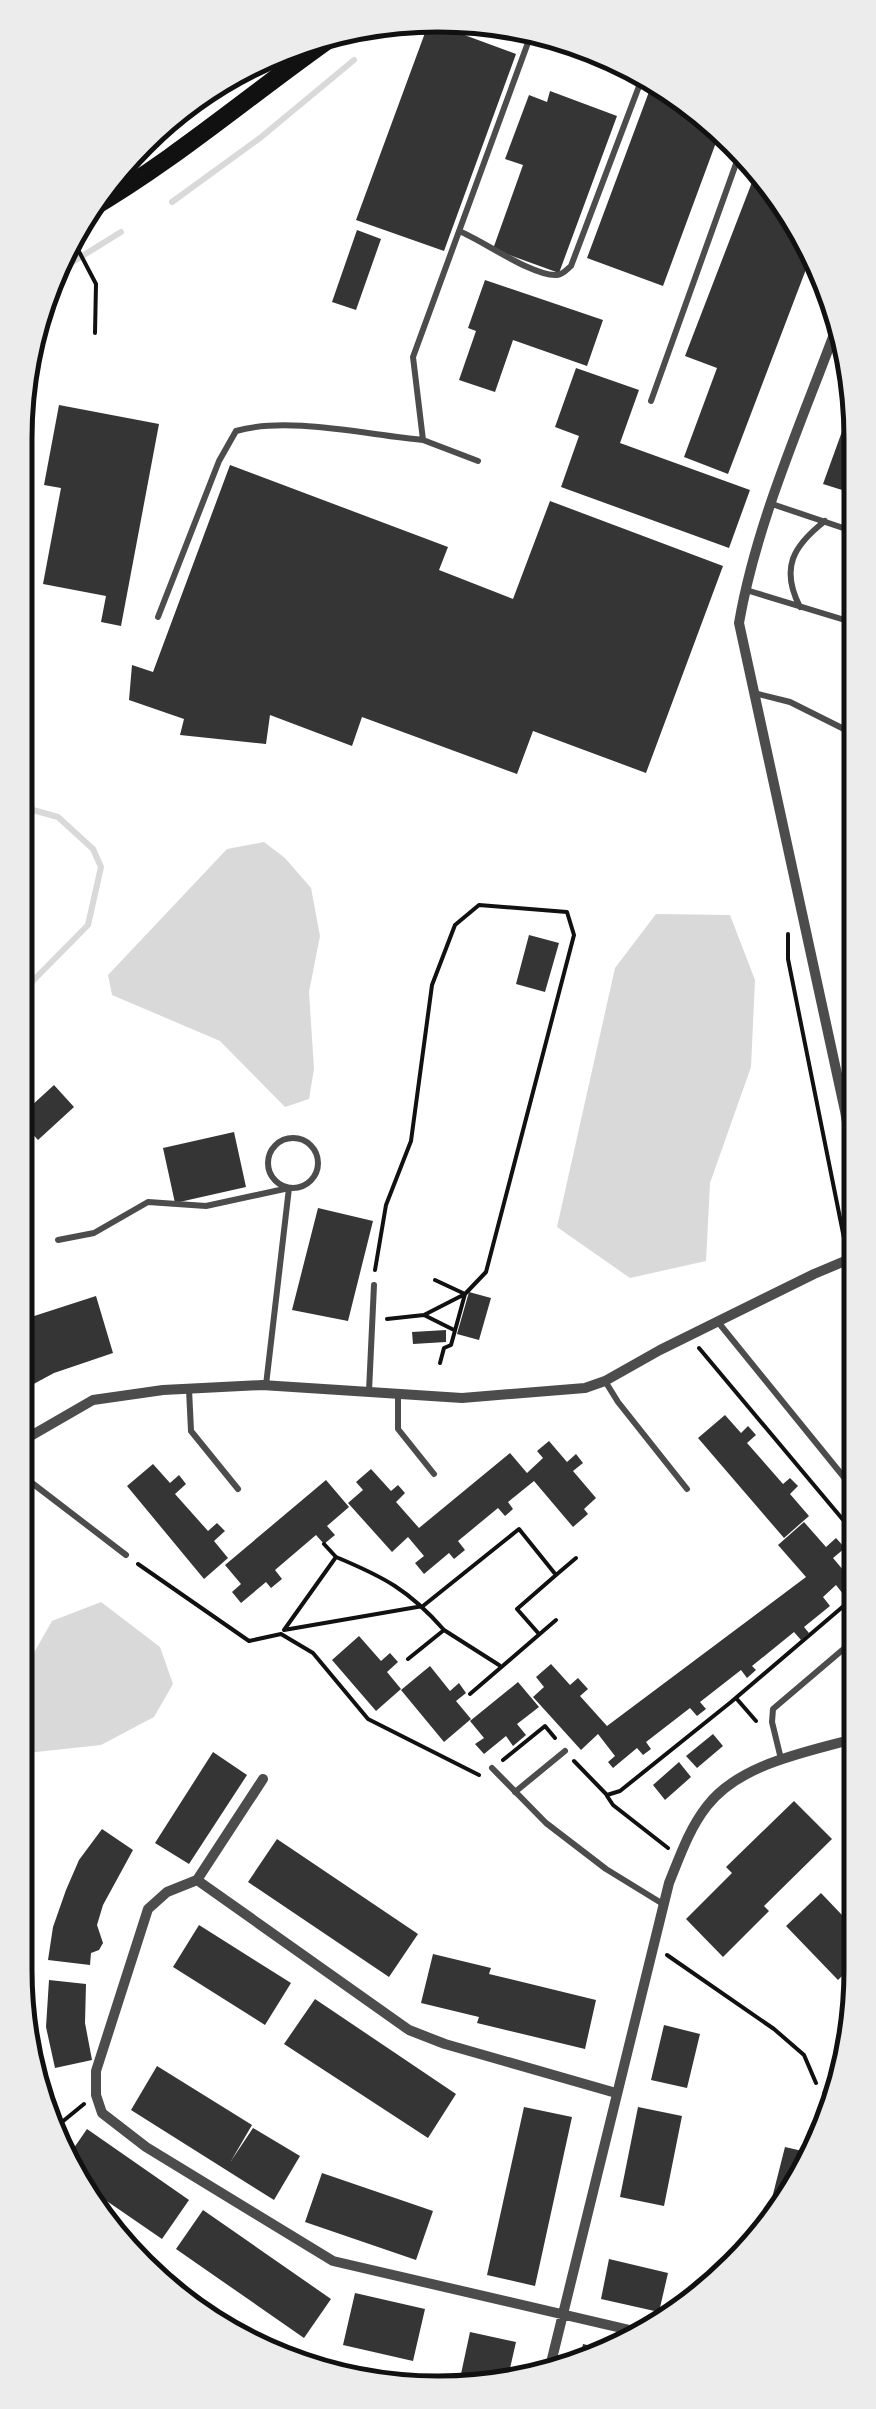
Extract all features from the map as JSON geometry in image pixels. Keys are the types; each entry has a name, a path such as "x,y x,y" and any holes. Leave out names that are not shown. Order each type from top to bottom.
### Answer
{"main road":[{"path":"113,196 307,54"}],"street":[{"path":"832,341 772,504 745,590 739,623 844,1106"},
{"path":"32,1438 92,1400 189,1389 266,1385 462,1398 585,1388 844,1262"},
{"path":"551,2360 664,1904 691,1829 709,1803 734,1782 782,1760 844,1742"},
{"path":"264,1779 197,1880 167,1892 148,1908 96,2072 96,2095 102,2113 146,2147 333,2262 627,2329"},
{"path":"197,1880 408,2030 616,2092"}],"lane":[{"path":"423,440 413,357 528,42"},
{"path":"459,231 488,242 495,253 554,275 565,272 571,266 639,86"},
{"path":"651,401 736,163"},
{"path":"158,617 219,461 236,431 259,424 423,440 478,461"},
{"path":"772,504 844,529"},
{"path":"800,607 793,593 793,553 805,537 825,522"},
{"path":"745,590 844,620"},
{"path":"753,692 790,702 844,729"},
{"path":"58,1240 94,1233 148,1202 206,1206 290,1188 306,1184 318,1162 311,1147 298,1139 282,1140 268,1159 275,1181 290,1188"},
{"path":"266,1385 290,1188"},
{"path":"368,1392 374,1285"},
{"path":"718,1322 844,1477"},
{"path":"605,1381 686,1489"},
{"path":"189,1389 192,1431 238,1489"},
{"path":"398,1394 398,1429 434,1474"},
{"path":"32,1483 126,1555"},
{"path":"782,1760 772,1722 773,1710 844,1649"},
{"path":"515,1792 566,1751"},
{"path":"492,1768 546,1823 591,1858 664,1904"}],"path":[{"path":"79,250 96,284 94,333"},
{"path":"371,1321 424,1315 464,1294 486,1272 574,936 567,912 479,904 455,925 432,985 410,1141 386,1205 376,1248 374,1285"},
{"path":"435,1280 464,1294"},
{"path":"440,1363 444,1348 451,1345 464,1294"},
{"path":"424,1315 454,1330"},
{"path":"689,1336 844,1521"},
{"path":"126,1555 249,1640 423,1606 519,1529 556,1574"},
{"path":"324,1544 336,1557 388,1579 423,1606 444,1630 500,1666"},
{"path":"282,1632 336,1557"},
{"path":"539,1634 517,1609 576,1558"},
{"path":"608,1796 620,1791 717,1714 844,1606"},
{"path":"470,1694 556,1620"},
{"path":"408,1659 444,1630"},
{"path":"282,1632 313,1653 368,1719 482,1776 545,1726 613,1805 680,1856"},
{"path":"654,1947 804,2054 825,2092"},
{"path":"62,2122 96,2095"}],"shaded area":[{"path":"264,842 285,858 311,888 320,936 309,992 314,1069 309,1099 285,1107 220,1041 112,995 108,975 227,849"},
{"path":"656,914 730,915 755,980 751,1067 710,1183 706,1261 630,1278 557,1227 615,968"},
{"path":"101,1602 160,1647 173,1684 154,1717 101,1745 32,1752 32,1656 52,1621"}],"building":[{"path":"425,32 458,33 516,54 444,251 356,220"},
{"path":"550,91 617,116 559,273 493,249 523,165 505,159 529,95 547,102"},
{"path":"649,92 716,143 663,286 587,258"},
{"path":"752,182 789,235 806,268 728,474 684,457 717,368 685,356"},
{"path":"357,230 381,239 356,310 332,302"},
{"path":"485,280 603,320 587,366 513,340 495,392 459,380 476,331 468,328"},
{"path":"576,368 639,390 620,443 750,490 729,548 561,487 579,436 555,427"},
{"path":"59,405 159,424 121,626 101,622 106,596 43,584 61,488 44,485"},
{"path":"844,427 844,491 823,484"},
{"path":"230,465 448,547 439,570 513,599 550,501 723,566 646,773 533,731 517,774 362,717 352,746 270,715 266,744 180,735 184,719 129,700 132,665 153,672"},
{"path":"529,935 559,943 545,992 516,984"},
{"path":"54,1085 74,1107 38,1140 32,1133 32,1105"},
{"path":"234,1132 246,1187 175,1203 163,1148"},
{"path":"318,1208 373,1221 348,1321 292,1310"},
{"path":"469,1292 491,1298 479,1340 457,1334"},
{"path":"96,1296 113,1353 32,1385 32,1317"},
{"path":"446,1330 446,1342 413,1344 412,1332"},
{"path":"725,1415 741,1433 748,1426 756,1435 747,1443 783,1484 790,1478 798,1486 790,1494 809,1516 784,1538 698,1438"},
{"path":"549,1441 567,1462 576,1454 583,1463 573,1471 596,1498 584,1509 588,1514 573,1527 534,1481 508,1502 513,1509 505,1516 498,1508 458,1541 465,1550 454,1559 449,1553 424,1574 415,1563 424,1556 408,1537 392,1552 348,1503 363,1490 356,1482 371,1469 391,1491 398,1485 405,1493 396,1502 419,1528 510,1453 527,1473 543,1458 537,1451"},
{"path":"153,1464 170,1483 179,1475 186,1484 175,1494 208,1531 217,1523 225,1531 214,1541 228,1558 204,1579 127,1486"},
{"path":"326,1480 349,1507 327,1526 335,1535 324,1544 316,1535 275,1570 282,1579 271,1588 266,1582 241,1603 232,1592 241,1584 225,1565"},
{"path":"804,1522 826,1547 836,1538 844,1547 833,1558 844,1571 844,1593 836,1585 823,1597 830,1606 804,1627 809,1633 801,1640 794,1632 752,1666 756,1670 747,1678 741,1670 700,1702 706,1709 697,1716 690,1708 646,1742 651,1749 643,1755 637,1748 613,1768 608,1762 615,1756 598,1734 581,1750 533,1697 544,1687 536,1677 551,1664 570,1685 578,1678 588,1689 580,1696 607,1726 806,1577 778,1545"},
{"path":"359,1636 381,1661 390,1653 398,1662 387,1672 401,1689 376,1711 332,1660"},
{"path":"430,1666 450,1691 459,1683 466,1693 456,1701 471,1719 444,1742 401,1690"},
{"path":"518,1682 539,1707 517,1724 526,1735 513,1746 506,1736 484,1754 475,1744 484,1738 470,1721"},
{"path":"713,1734 723,1746 697,1768 686,1756"},
{"path":"213,1752 247,1775 189,1864 155,1843"},
{"path":"679,1762 691,1777 665,1800 653,1785"},
{"path":"794,1801 832,1839 764,1906 769,1911 723,1957 686,1919 732,1873 726,1867"},
{"path":"102,1829 133,1850 103,1905 97,1925 103,1943 91,1953 90,1965 48,1960 53,1927 66,1890 79,1860"},
{"path":"277,1839 418,1934 389,1977 248,1882"},
{"path":"821,1893 844,1917 844,1974 838,1980 786,1926"},
{"path":"199,1925 291,1983 265,2025 173,1967"},
{"path":"433,1954 491,1968 489,1974 596,2000 585,2049 477,2023 479,2017 421,2003"},
{"path":"49,1980 86,1984 85,2023 92,2060 55,2068 46,2027"},
{"path":"315,1999 456,2094 428,2138 284,2044"},
{"path":"664,2025 700,2034 687,2088 651,2080"},
{"path":"157,2066 252,2125 231,2161 253,2128 300,2156 274,2200 131,2110"},
{"path":"524,2107 572,2117 535,2286 487,2275"},
{"path":"638,2107 682,2116 664,2206 620,2197"},
{"path":"87,2129 189,2200 162,2239 102,2198 73,2149"},
{"path":"785,2147 802,2151 789,2174 771,2202"},
{"path":"322,2173 433,2211 416,2260 305,2222"},
{"path":"203,2210 331,2299 304,2338 176,2249"},
{"path":"609,2259 668,2273 657,2312 601,2299"},
{"path":"355,2293 425,2309 413,2361 343,2345"},
{"path":"470,2332 516,2342 510,2370 461,2376"}],"waterway":[{"path":"172,202 260,138 354,60"},
{"path":"73,262 121,232"},
{"path":"32,810 58,817 93,849 101,867 88,925 32,982"}]}
